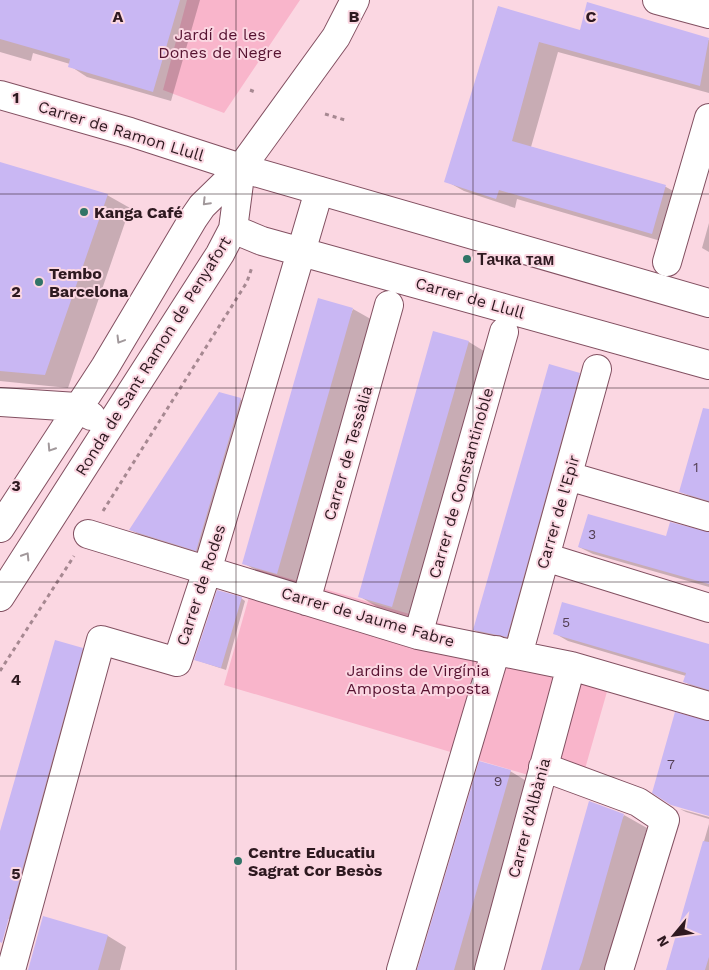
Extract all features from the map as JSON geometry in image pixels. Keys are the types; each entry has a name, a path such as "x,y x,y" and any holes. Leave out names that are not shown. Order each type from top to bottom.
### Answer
{"street":[{"path":"0,528 104,367 202,206 241,168 336,37 355,0"},
{"path":"657,0 709,14"},
{"name":"Carrer de Ramon Llull","path":"0,95 130,132 241,168"},
{"path":"667,262 709,118"},
{"path":"241,168 709,303"},
{"name":"Ronda de Sant Ramon de Penyafort","path":"0,597 220,254 233,229 241,168"},
{"name":"Carrer de Rodes","path":"11,970 101,640 176,662 207,571 319,191"},
{"name":"Carrer de Llull","path":"233,229 262,241 709,365"},
{"name":"Carrer de Tessàlia","path":"306,601 389,305"},
{"name":"Carrer de Constantinoble","path":"418,634 504,332"},
{"name":"Carrer de l'Epir","path":"401,970 507,652 545,557 597,369"},
{"path":"0,402 77,407 108,428"},
{"path":"568,476 709,517"},
{"name":"Carrer de Jaume Fabre","path":"88,534 418,634 571,666 709,706"},
{"path":"545,557 709,608"},
{"name":"Carrer d'Albània","path":"489,970 571,666"},
{"path":"542,768 638,802 665,820 619,970"}],"path":[{"path":"250,90 255,92"},
{"path":"325,114 345,120"},
{"path":"0,671 247,282 250,272"}],"green space":[{"name":"Jardí de les Dones de Negre","path":"187,0 300,0 224,113 163,90"},
{"name":"Jardins de Virgínia Amposta Amposta","path":"257,569 612,674 579,790 224,685"}],"building":[{"path":"0,0 180,0 153,92 68,67 70,59 0,39"},
{"path":"587,2 709,38 700,86 539,42 512,141 666,185 652,234 499,190 496,199 444,182 498,6 580,30"},
{"name":"Tembo Barcelona","path":"0,162 108,194 45,375 0,371"},
{"path":"318,298 353,308 277,574 242,564"},
{"path":"433,331 469,341 392,607 358,597"},
{"path":"549,364 580,373 507,637 473,630"},
{"path":"219,392 241,398 196,551 129,530"},
{"path":"703,408 709,409 709,501 679,492"},
{"path":"588,514 666,536 670,522 709,532 709,584 578,547"},
{"path":"217,590 242,597 221,668 194,660"},
{"path":"562,602 709,644 709,690 683,682 686,673 553,634"},
{"path":"55,640 83,648 2,943 0,942 0,831"},
{"path":"675,712 709,721 709,816 671,805 652,793"},
{"path":"479,761 511,770 454,970 417,970"},
{"path":"589,801 624,814 582,962 579,970 541,970"},
{"path":"703,841 709,842 709,957 705,970 666,970"},
{"path":"43,916 108,935 98,970 28,970"}],"place":[{"name":"Kanga Café","path":"84,212"},
{"name":"Тачка там","path":"467,259"},
{"name":"Tembo Barcelona","path":"39,282"},
{"name":"Centre Educatiu Sagrat Cor Besòs","path":"238,861"}]}
